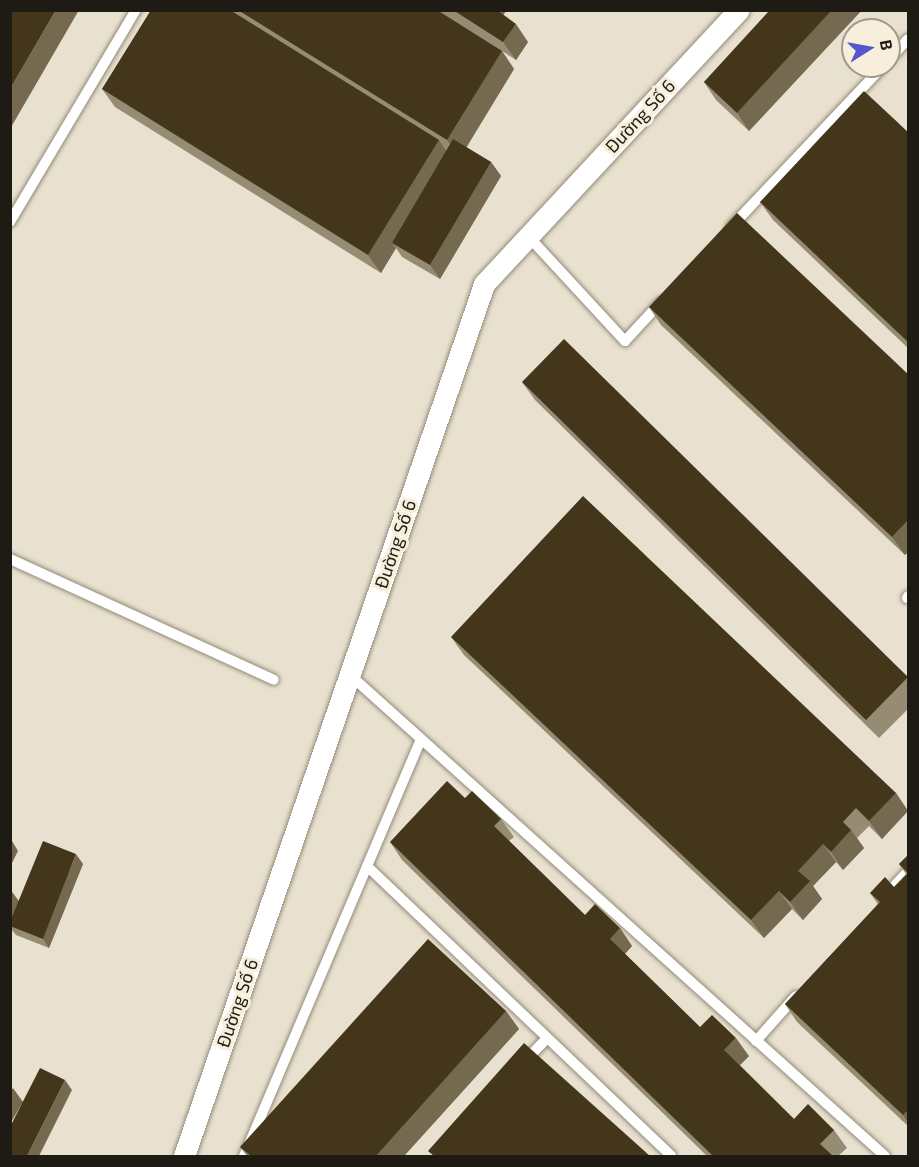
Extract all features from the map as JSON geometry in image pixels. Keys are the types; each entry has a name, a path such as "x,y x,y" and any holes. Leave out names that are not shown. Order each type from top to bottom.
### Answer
{"street":[{"name":"Đường Số 6","path":"184,1156 484,285 739,10"}],"lane":[{"path":"10,222 136,10"},
{"path":"722,238 872,78"},
{"path":"528,236 625,341 673,289"},
{"path":"10,559 274,680"},
{"path":"350,675 885,1156"},
{"path":"244,1156 421,740"},
{"path":"367,866 671,1156"},
{"path":"878,905 909,871"},
{"path":"756,1041 802,990"},
{"path":"516,1072 547,1038"}],"building":[{"path":"10,10 56,10 10,89"},
{"path":"151,10 230,10 439,140 368,255 102,89"},
{"path":"238,10 437,10 502,51 447,140"},
{"path":"453,10 497,10 516,24 503,42"},
{"path":"770,10 832,10 737,113 704,82"},
{"path":"864,91 909,133 909,343 760,202"},
{"path":"453,139 491,162 430,265 392,243"},
{"path":"737,213 909,375 909,519 892,537 649,307"},
{"path":"564,339 908,677 866,720 522,382"},
{"path":"583,496 896,793 869,821 856,808 843,822 851,830 831,852 823,844 798,871 810,881 790,902 779,891 751,920 451,637"},
{"path":"447,781 465,798 472,791 501,819 494,826 585,915 595,904 620,928 610,939 700,1027 712,1015 736,1038 724,1050 794,1119 808,1104 834,1130 820,1144 833,1156 713,1156 390,842"},
{"path":"43,841 76,854 43,939 10,926 10,922"},
{"path":"909,854 909,1109 903,1115 785,1004 880,902 870,893 885,877 894,887 908,873 899,864"},
{"path":"428,939 506,1011 376,1156 251,1156 240,1147"},
{"path":"524,1043 650,1156 434,1156 428,1151"},
{"path":"40,1068 65,1080 27,1156 10,1156 10,1127"}]}
